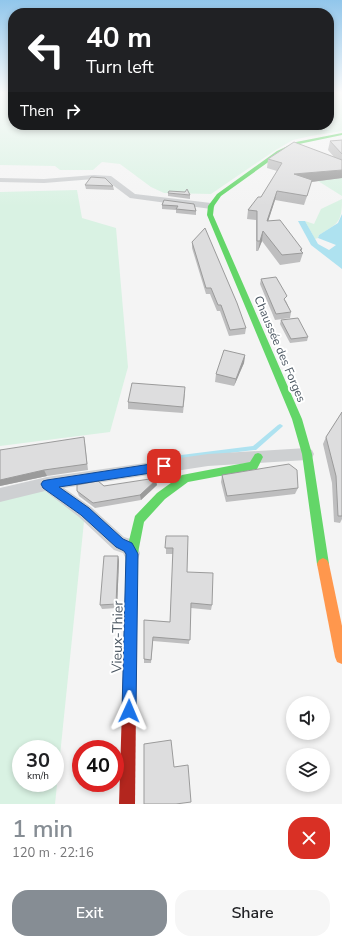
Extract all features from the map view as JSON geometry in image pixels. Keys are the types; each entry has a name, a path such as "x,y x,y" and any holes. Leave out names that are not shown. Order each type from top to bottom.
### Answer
{"main road":[{"path":"211,206 219,195 279,152 298,143 316,138 342,134"},
{"name":"Chaussée des Forges","path":"211,206 210,216 297,419 307,454 323,565 342,657"},
{"name":"Vieux-Thier","path":"127,804 132,554 139,520 161,496 186,478 253,466 258,457"}],"street":[{"path":"0,180 44,180 94,177 108,178 133,196 211,206"},
{"path":"0,495 47,484 208,460 307,454"},
{"path":"47,484 85,512 120,544 128,546 132,554"}],"green space":[{"path":"0,131 342,131 293,140 274,151 211,194 164,193 151,187 120,164 102,162 93,170 60,170 55,166 0,165"},
{"path":"342,178 342,196 318,181"},
{"path":"77,190 82,218 116,228 128,367 110,432 0,446 0,192"},
{"path":"342,199 341,213 338,222 315,239 305,221 314,224 321,209"},
{"path":"47,484 85,512 62,740 12,740 12,792 56,792 55,804 0,804 0,495"}],"water":[{"path":"342,214 342,269 311,245 298,221 305,221 318,244 329,250 336,245 318,238 319,235 338,223"}],"building":[{"path":"342,140 342,154 330,141"},
{"path":"294,142 342,160 342,170 294,174 312,180 307,196 277,191 267,221 280,220 302,249 300,250 303,253 282,255 263,231 260,241 257,241 257,211 248,210 258,197 261,197 282,163 268,159"},
{"path":"91,177 105,178 113,186 85,185"},
{"path":"187,189 190,195 168,193 169,191 185,192"},
{"path":"164,200 194,204 196,211 176,209 178,206 162,205"},
{"path":"205,228 246,328 230,330 221,305 218,305 211,288 206,288 192,242"},
{"path":"276,277 287,296 284,299 291,312 276,314 261,279"},
{"path":"298,318 308,337 291,339 281,320"},
{"path":"224,350 245,355 236,379 216,374"},
{"path":"132,383 185,387 183,407 128,402"},
{"path":"342,412 342,516 338,516 336,476 326,437"},
{"path":"84,437 87,464 44,470 0,480 0,450"},
{"path":"289,464 297,470 298,488 227,496 222,475"},
{"path":"156,478 156,480 140,495 93,503 77,491 77,485 98,481 104,486"},
{"path":"166,536 188,536 187,572 213,573 212,605 191,603 190,640 153,637 151,660 144,659 144,620 170,622 173,548 165,548"},
{"path":"104,556 118,556 116,604 100,605"},
{"path":"171,740 174,767 188,765 191,802 176,804 144,804 144,744"}],"waterway":[{"path":"165,459 254,448 280,426"}],"traffic: fast":[{"path":"323,564 307,454 297,419 210,215 211,206 219,195 279,152 298,143 342,134"},
{"path":"131,612 132,553 139,520 161,496 186,478 253,466 258,457"}],"traffic: slow":[{"path":"323,564 342,657"}],"traffic: jam":[{"path":"127,804 131,612"}],"route":[{"path":"129,711 132,554 128,546 120,544 85,512 47,484 164,466"}]}
